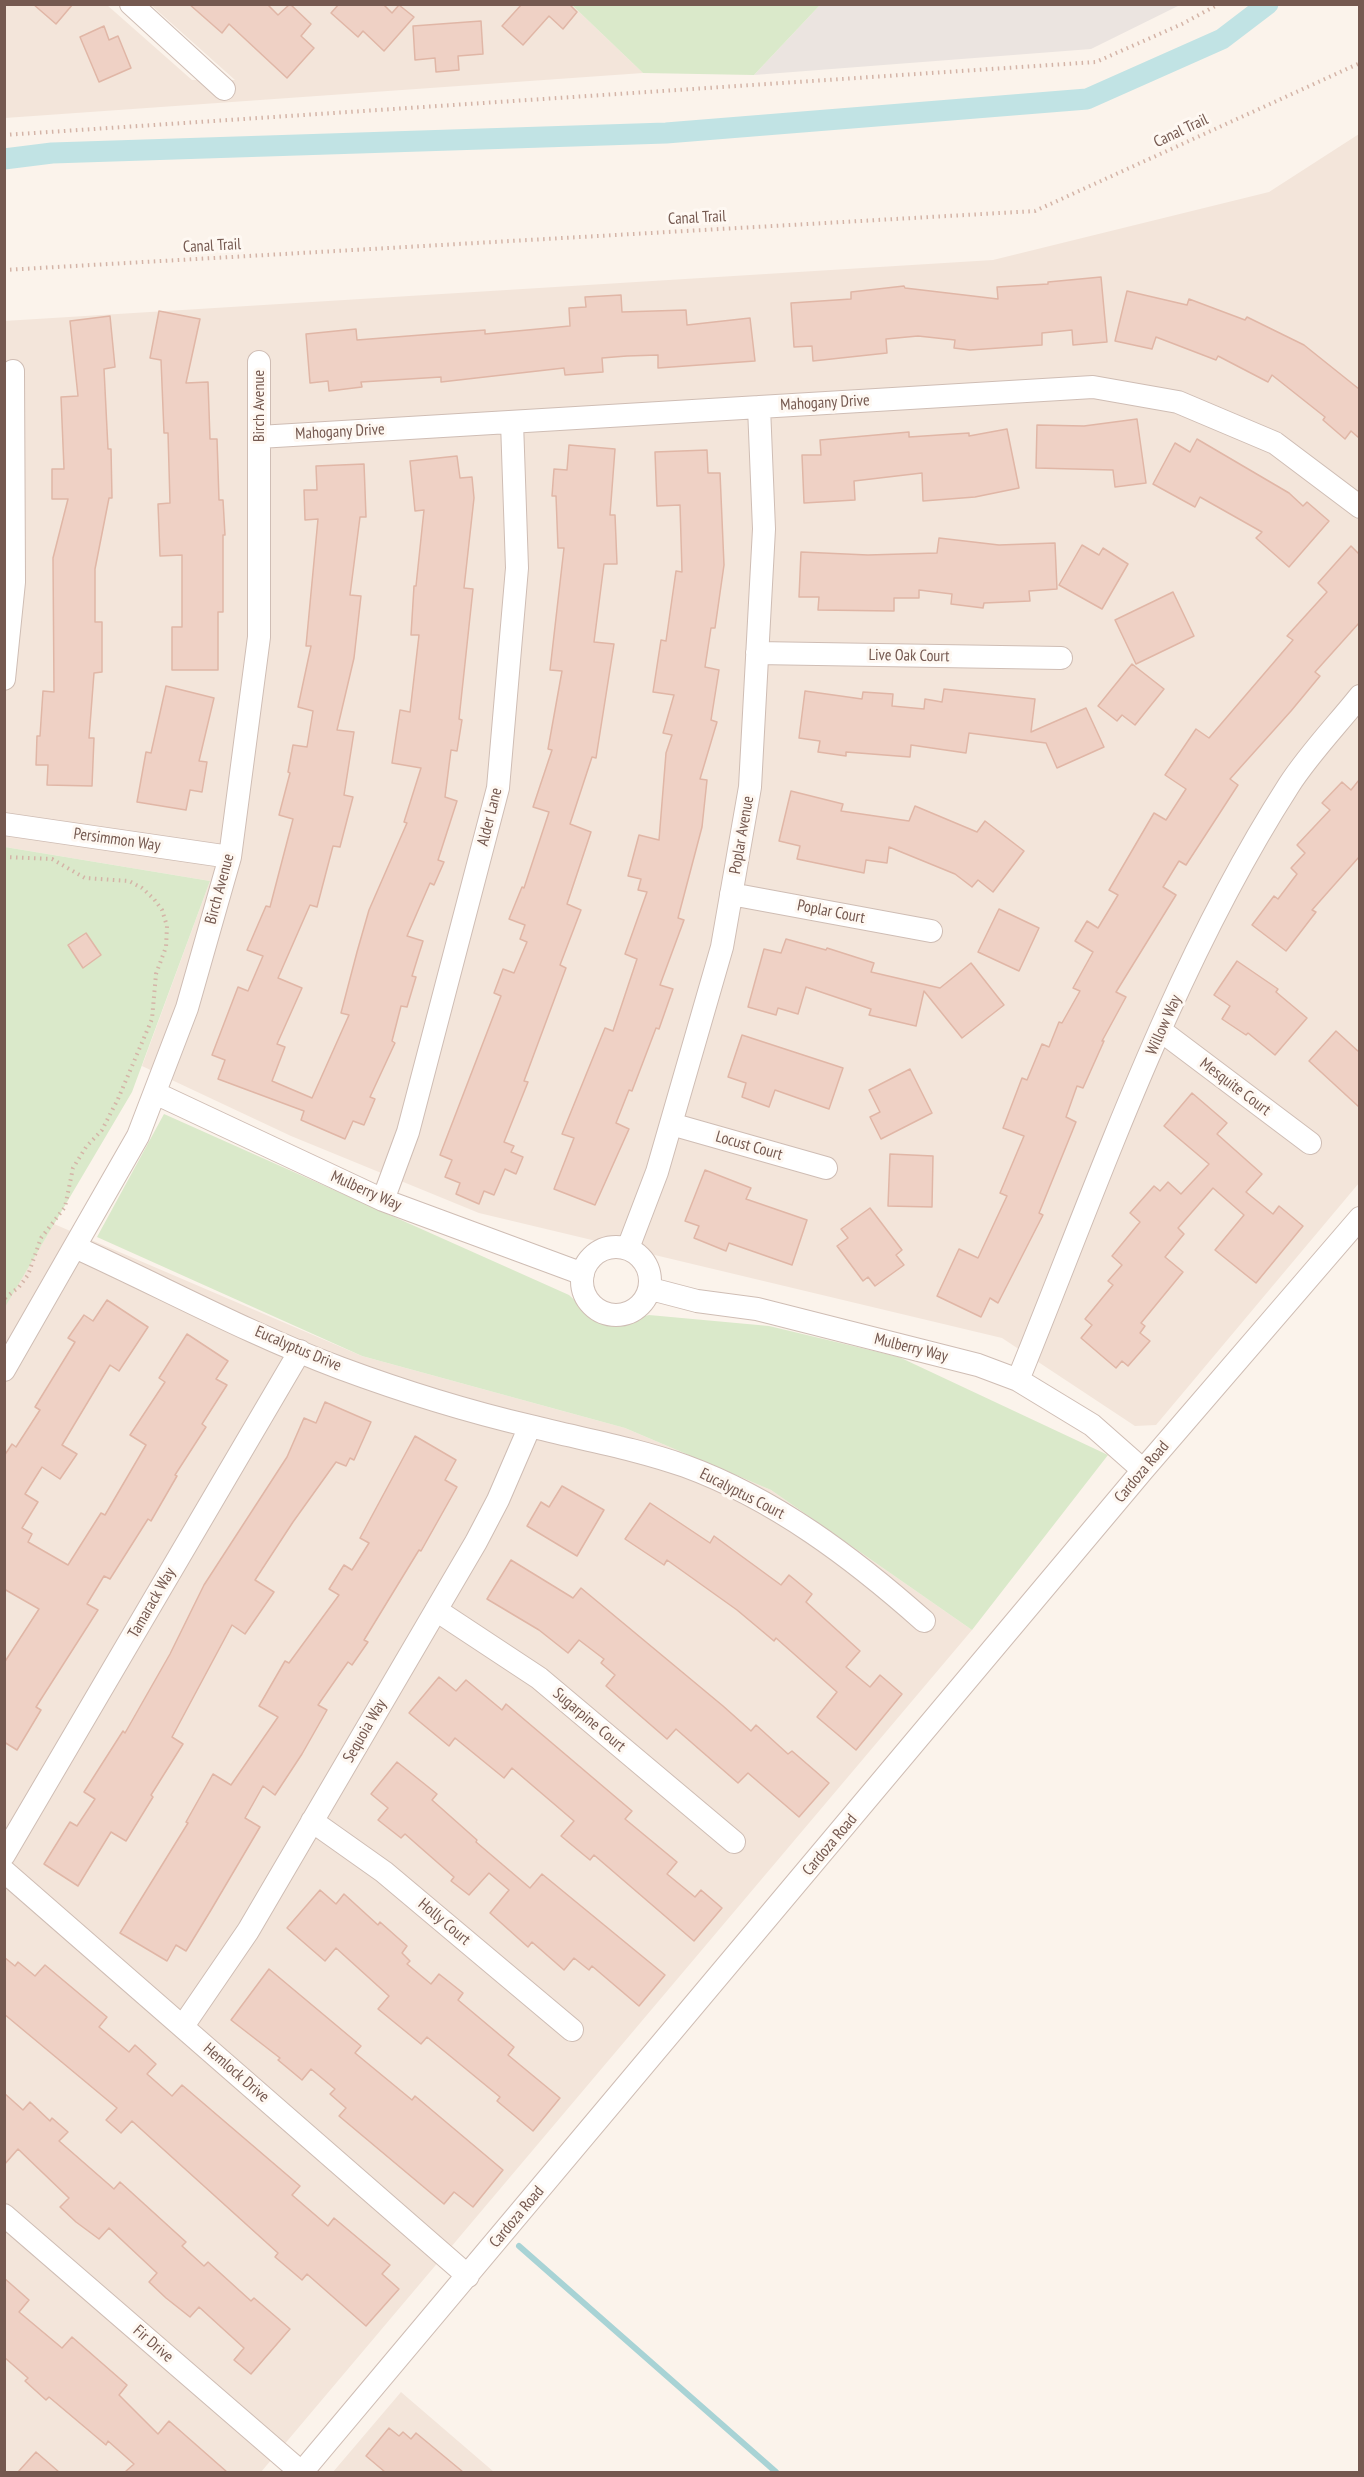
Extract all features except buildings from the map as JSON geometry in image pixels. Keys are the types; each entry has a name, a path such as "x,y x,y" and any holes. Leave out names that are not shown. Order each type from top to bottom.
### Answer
{"street":[{"path":"131,4 224,89"},
{"name":"Birch Avenue","path":"4,1370 138,1136 187,1008 230,857 260,637 259,362"},
{"path":"4,679 14,582 13,371"},
{"name":"Mahogany Drive","path":"259,437 1093,387 1178,402 1275,443 1359,507"},
{"name":"Poplar Avenue","path":"628,1248 657,1172 722,947 750,786 764,529 759,407"},
{"name":"Alder Lane","path":"383,1200 408,1132 498,788 517,568 512,422"},
{"name":"Live Oak Court","path":"758,653 1061,658"},
{"name":"Willow Way","path":"1018,1380 1160,1030 1223,900 1290,784 1359,696"},
{"name":"Persimmon Way","path":"4,824 230,857"},
{"name":"Poplar Court","path":"731,894 931,931"},
{"name":"Mesquite Court","path":"1160,1030 1310,1143"},
{"name":"Mulberry Way","path":"154,1093 383,1200 582,1274"},
{"name":"Locust Court","path":"671,1124 826,1168"},
{"name":"Cardoza Road","path":"301,2472 1143,1470 1359,1218"},
{"path":"616,1246 628,1248 641,1256 650,1272 651,1288 638,1309 622,1316 602,1313 588,1302 582,1287 582,1274 594,1254 616,1246"},
{"name":"Eucalyptus Drive","path":"75,1247 204,1309 340,1368 481,1414 530,1426"},
{"name":"Mulberry Way","path":"651,1288 697,1302 769,1312 978,1365 1018,1380 1092,1425 1143,1470"},
{"name":"Tamarack Way","path":"4,1855 300,1351"},
{"name":"Sequoia Way","path":"183,2026 248,1931 436,1610 498,1500 530,1426"},
{"name":"Eucalyptus Court","path":"530,1426 638,1452 684,1466 729,1485 772,1507 826,1543 924,1621"},
{"name":"Sugarpine Court","path":"436,1610 539,1678 734,1842"},
{"name":"Holly Court","path":"312,1821 384,1872 572,2030"},
{"name":"Hemlock Drive","path":"4,1870 468,2276"},
{"name":"Fir Drive","path":"4,2215 301,2472"}],"path":[{"path":"4,135 1096,62 1182,24 1219,4"},
{"name":"Canal Trail","path":"4,270 1035,211 1359,63"},
{"path":"4,857 52,859 85,878 129,881 142,888 154,899 162,910 167,926 166,947 156,974 152,1019 136,1051 118,1099 102,1130 86,1147 73,1168 65,1207 41,1238 28,1275 19,1287 4,1299"}],"shaded area":[{"path":"5,5 107,5 192,80 235,80 151,5 572,5 643,73 5,118"},
{"path":"820,5 1180,5 1091,49 754,75"},
{"path":"1359,134 1359,1183 1156,1425 1135,1426 1002,1338 479,1213 291,1136 142,1066 210,881 5,847 4,321 993,260 1269,192"},
{"path":"54,1224 362,1356 625,1428 771,1490 972,1630 261,2472 5,2472 4,1307"},
{"path":"401,2392 494,2472 333,2472"}],"green space":[{"path":"572,5 820,5 754,75 643,73"},
{"path":"5,847 210,881 132,1092 5,1307"},
{"path":"164,1114 569,1295 597,1321 615,1324 649,1315 769,1326 899,1357 1108,1455 972,1630 771,1490 625,1428 362,1356 97,1237"}],"waterway":[{"path":"4,159 52,153 666,133 1087,99 1222,39 1268,4"},
{"path":"519,2246 776,2472"}]}
